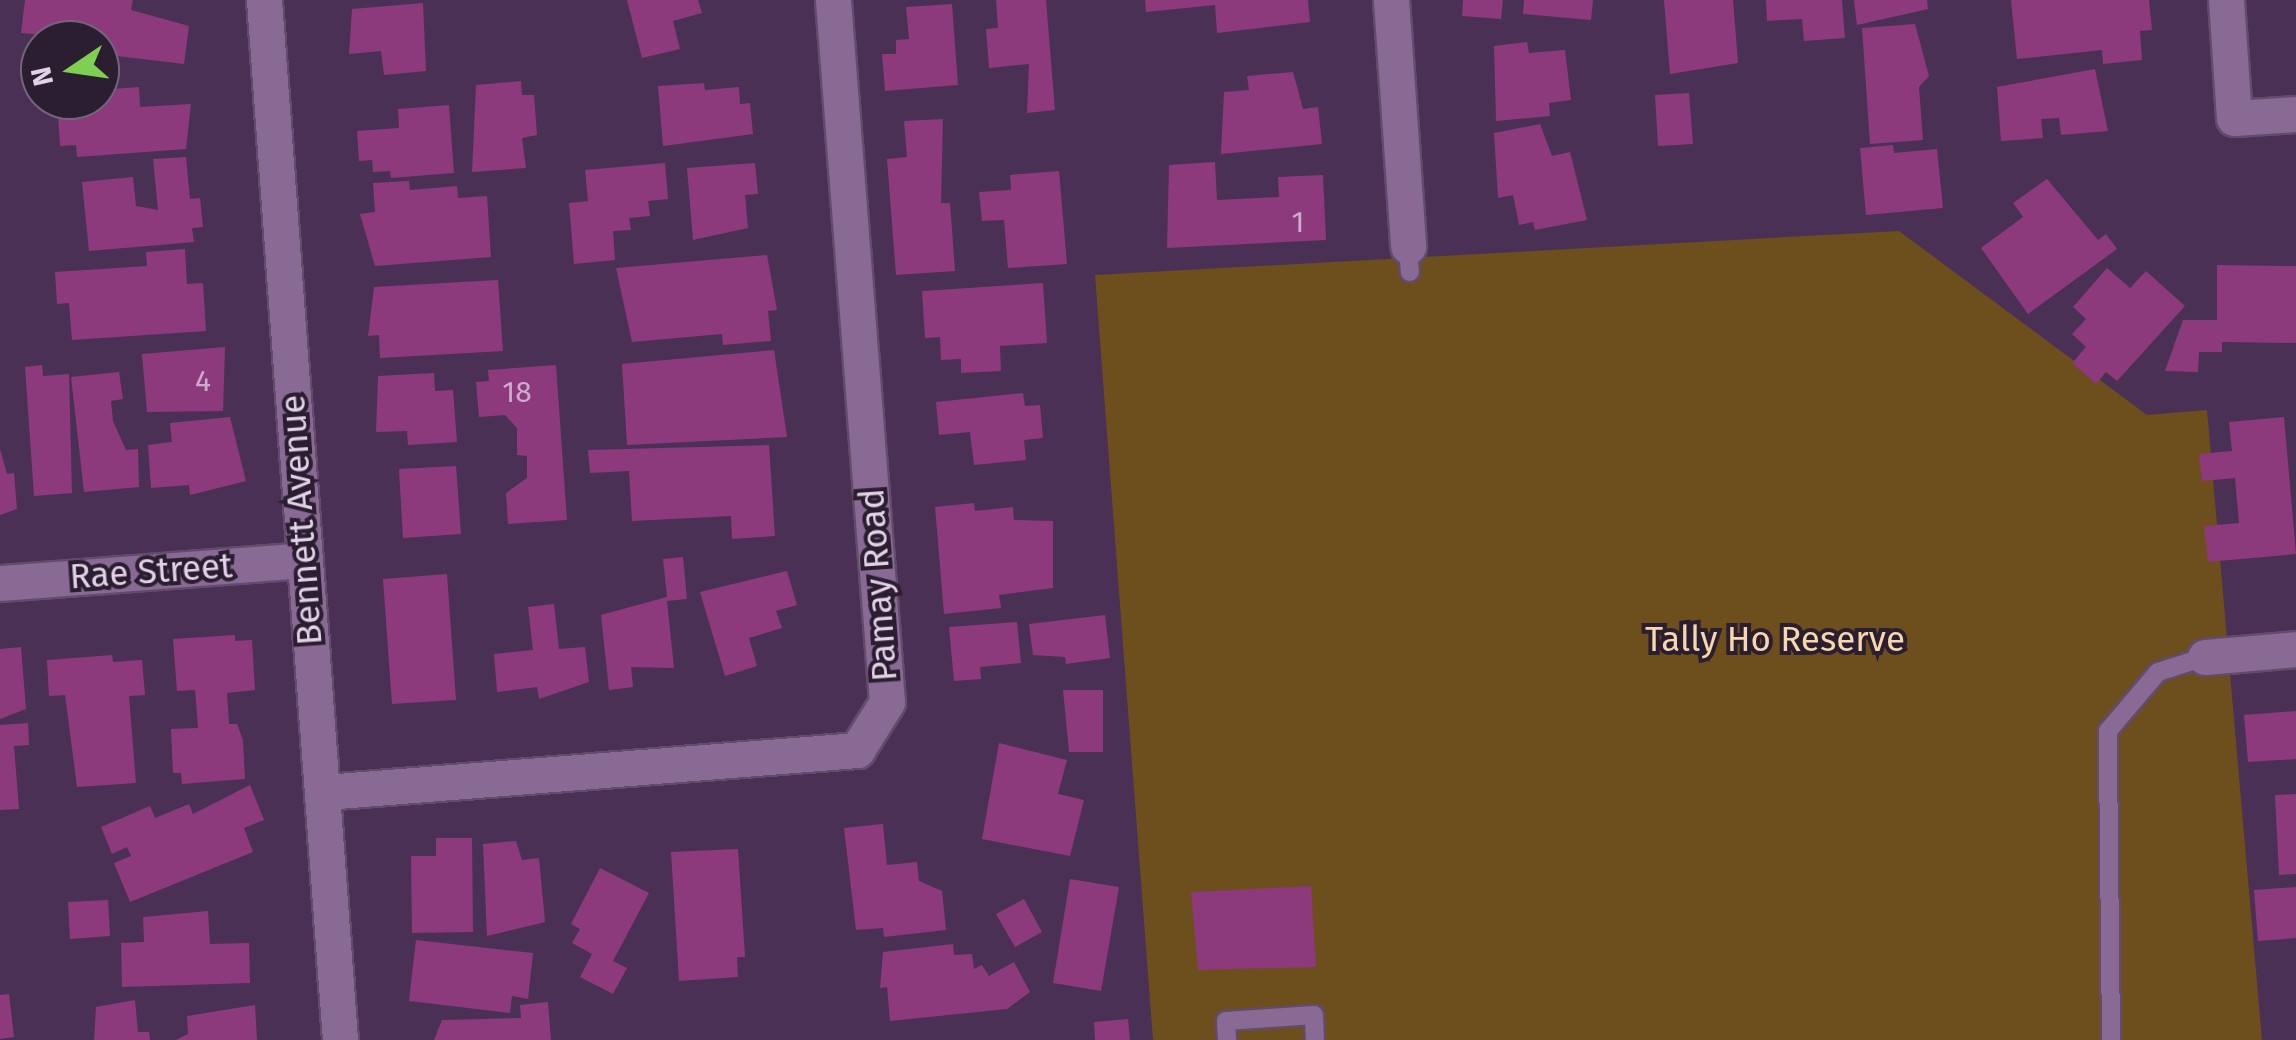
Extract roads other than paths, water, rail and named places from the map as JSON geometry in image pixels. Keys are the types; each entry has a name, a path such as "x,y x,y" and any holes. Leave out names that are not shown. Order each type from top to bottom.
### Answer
{"street":[{"name":"Bennett Avenue","path":"264,0 303,560 325,792 340,1040"},
{"name":"Pamay Road","path":"325,792 856,750 877,718 887,702 833,0"},
{"path":"1391,0 1409,259"},
{"path":"2226,0 2234,118 2296,114"},
{"name":"Rae Street","path":"0,583 303,560"},
{"path":"2206,657 2296,649"}],"lane":[{"path":"2111,1040 2108,731 2158,672 2206,657"},
{"path":"1227,1040 1226,1021 1314,1015 1315,1040"}],"park label":[{"name":"Tally Ho Reserve","path":"1775,639"}]}
